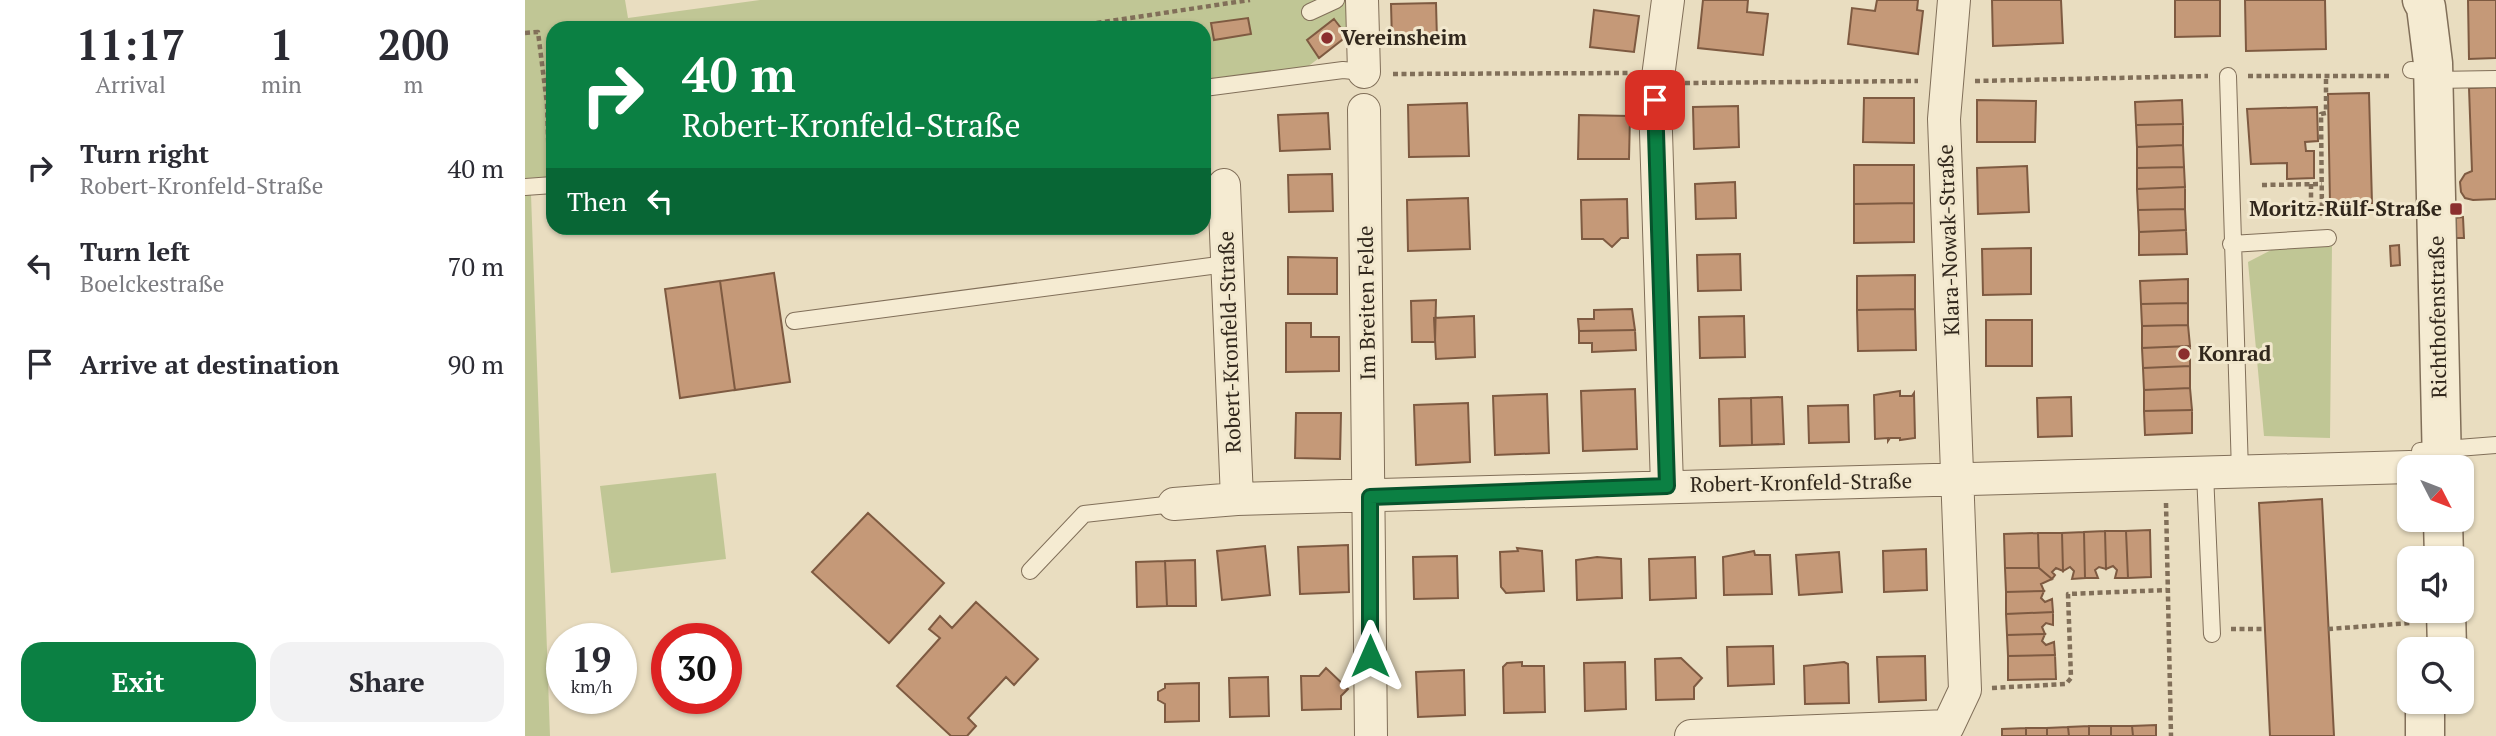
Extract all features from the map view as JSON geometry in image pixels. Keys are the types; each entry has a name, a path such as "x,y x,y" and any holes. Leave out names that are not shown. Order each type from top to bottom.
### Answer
{"street":[{"path":"1362,0 1364,72"},
{"path":"1667,486 1655,100 1668,0"},
{"name":"Klara-Nowak-Straße","path":"1954,0 1944,119 1965,690"},
{"name":"Richthofenstraße","path":"2411,0 2408,7 2422,75"},
{"name":"Richthofenstraße","path":"2422,0 2425,6 2422,75 2427,455"},
{"name":"Im Breiten Felde","path":"1364,110 1371,736"},
{"name":"Robert-Kronfeld-Straße","path":"1224,185 1237,499"},
{"name":"Robert-Kronfeld-Straße","path":"1174,504 1237,499 1667,486 2240,472 2397,458"},
{"path":"1691,736 1948,731 1965,690"},
{"path":"2425,714 2425,736"},
{"path":"2448,714 2448,736"}],"lane":[{"path":"1310,12 1336,0"},
{"path":"1211,87 1343,70 1364,72"},
{"path":"2422,75 2496,79"},
{"path":"2228,76 2240,472"},
{"path":"525,187 546,186"},
{"path":"2231,244 2320,238"},
{"path":"794,321 1226,264"},
{"path":"2427,455 2496,445"},
{"path":"2205,473 2212,632"},
{"path":"1030,571 1084,514 1174,504"}],"path":[{"path":"1124,21 1250,0"},
{"path":"525,33 538,32 546,80"},
{"path":"1364,72 1409,74 1659,71"},
{"path":"2228,76 2422,75"},
{"path":"2320,238 2321,114 2326,113 2326,76"},
{"path":"2311,184 2320,238"},
{"path":"2262,185 2322,184"},
{"path":"2165,474 2171,736"},
{"path":"1965,690 2066,684 2071,678 2068,594 2167,590"},
{"path":"2328,629 2419,628"},
{"path":"2212,632 2265,629"}],"green space":[{"path":"525,0 625,0 628,18 760,0 1356,0 1353,32 1306,68 1211,78 1211,21 546,21 546,177 525,178"},
{"path":"525,194 531,194 546,623 546,714 549,714 550,736 525,736"},
{"path":"2332,245 2330,438 2264,436 2248,262 2279,246"},
{"path":"716,473 726,559 611,573 600,486"}],"building":[{"path":"1703,0 1748,0 1747,12 1768,14 1763,55 1698,48"},
{"path":"1877,0 1918,0 1917,10 1923,11 1918,54 1848,44 1852,8 1875,11"},
{"path":"1992,0 2061,0 2063,43 1993,46"},
{"path":"2175,0 2220,0 2220,36 2175,37"},
{"path":"2245,0 2325,0 2326,49 2246,51"},
{"path":"2468,0 2496,0 2496,58 2469,59"},
{"path":"1436,3 1437,40 1392,41 1391,4"},
{"path":"1594,10 1639,16 1634,52 1590,47"},
{"path":"1248,18 1251,34 1214,40 1211,23"},
{"name":"Vereinsheim","path":"1334,19 1347,36 1319,58 1307,40"},
{"path":"2496,87 2496,199 2473,200 2465,198 2460,182 2465,174 2472,171 2469,88"},
{"path":"2369,93 2372,203 2330,204 2328,94"},
{"path":"1864,98 1914,98 1914,143 1863,142"},
{"path":"1977,100 2036,101 2035,142 1977,142"},
{"path":"2182,100 2183,124 2136,125 2135,102"},
{"path":"1467,103 1469,156 1409,157 1408,105"},
{"path":"1738,106 1739,147 1694,149 1693,107"},
{"path":"2317,107 2318,141 2305,142 2306,151 2314,151 2314,178 2287,179 2287,163 2251,164 2247,109"},
{"path":"1328,113 1330,149 1280,151 1278,115"},
{"path":"1579,115 1630,116 1629,159 1578,159"},
{"path":"2183,124 2183,145 2137,147 2136,125"},
{"path":"2183,145 2184,167 2137,168 2137,147"},
{"path":"1854,165 1914,165 1914,203 1854,204"},
{"path":"2027,166 2029,212 1978,214 1977,168"},
{"path":"2184,167 2185,187 2137,189 2137,168"},
{"path":"1332,174 1333,211 1289,212 1288,175"},
{"path":"1735,182 1736,218 1696,219 1695,184"},
{"path":"2185,187 2185,209 2138,210 2137,189"},
{"path":"1468,198 1470,249 1408,251 1407,200"},
{"path":"1627,199 1628,238 1621,238 1612,247 1603,239 1582,239 1581,200"},
{"path":"1914,203 1914,242 1854,243 1854,204"},
{"path":"2185,209 2186,230 2139,232 2138,210"},
{"path":"2463,217 2464,238 2455,238 2454,218"},
{"path":"2186,230 2187,254 2139,255 2139,232"},
{"path":"2399,245 2400,265 2391,266 2390,246"},
{"path":"2031,248 2031,294 1983,295 1982,249"},
{"path":"1740,254 1741,290 1698,291 1697,255"},
{"path":"1288,257 1337,258 1337,294 1288,294"},
{"path":"774,273 790,382 735,390 720,281"},
{"path":"1915,275 1915,309 1857,310 1857,276"},
{"path":"2188,279 2188,303 2141,304 2140,281"},
{"path":"720,281 735,390 680,398 665,289"},
{"path":"1436,300 1435,342 1412,342 1411,301"},
{"path":"2188,303 2188,325 2142,326 2141,304"},
{"path":"1632,309 1635,330 1579,331 1578,319 1594,319 1594,310"},
{"path":"1915,309 1916,350 1858,351 1857,310"},
{"path":"1474,316 1475,357 1436,359 1434,318"},
{"path":"1744,316 1745,357 1700,358 1699,317"},
{"path":"1986,320 2032,320 2032,366 1986,366"},
{"path":"1286,323 1311,323 1311,337 1339,337 1339,371 1286,372"},
{"path":"2188,325 2190,346 2142,348 2142,326"},
{"path":"1635,330 1636,350 1592,352 1592,343 1579,343 1579,331"},
{"path":"2190,346 2190,366 2143,368 2142,348"},
{"path":"2190,366 2190,388 2144,390 2143,368"},
{"path":"2190,388 2192,410 2144,411 2144,390"},
{"path":"1635,389 1637,449 1583,451 1581,391"},
{"path":"1900,391 1900,396 1912,396 1914,393 1915,438 1890,438 1888,441 1888,438 1875,439 1874,395"},
{"path":"1547,394 1549,453 1495,455 1493,396"},
{"path":"1782,397 1784,444 1752,445 1751,398"},
{"path":"2071,397 2072,436 2038,437 2037,398"},
{"path":"1751,398 1752,445 1720,446 1719,399"},
{"path":"1468,403 1470,462 1416,465 1414,405"},
{"path":"1848,405 1849,442 1809,443 1808,406"},
{"path":"2192,410 2192,433 2145,435 2144,411"},
{"path":"1296,413 1341,413 1340,459 1295,458"},
{"path":"2322,499 2334,736 2270,736 2259,503"},
{"path":"868,513 944,583 889,643 812,572"},
{"path":"2150,530 2151,577 2128,578 2126,531"},
{"path":"2105,531 2126,531 2128,578 2115,578 2117,570 2113,566 2106,569"},
{"path":"2105,531 2106,569 2099,567 2095,570 2098,578 2085,578 2084,532"},
{"path":"2084,532 2085,578 2072,579 2074,571 2070,567 2063,571 2062,533"},
{"path":"2038,533 2039,568 2005,568 2004,534"},
{"path":"2038,533 2062,533 2063,571 2056,568 2052,572 2055,575 2052,579 2039,568"},
{"path":"1348,545 1349,592 1300,594 1298,547"},
{"path":"1265,546 1270,595 1222,600 1217,551"},
{"path":"1517,548 1542,551 1544,591 1506,593 1501,587 1500,552 1518,551"},
{"path":"1926,549 1927,590 1884,592 1883,551"},
{"path":"1754,551 1755,555 1770,555 1772,594 1724,595 1723,557"},
{"path":"1839,552 1842,592 1799,595 1796,555"},
{"path":"1457,556 1458,598 1414,599 1413,557"},
{"path":"1597,557 1621,559 1622,598 1577,600 1576,560"},
{"path":"1695,557 1696,598 1650,600 1649,559"},
{"path":"1195,560 1196,606 1167,606 1165,561"},
{"path":"1165,561 1167,606 1137,607 1136,562"},
{"path":"2005,568 2039,568 2052,579 2041,584 2044,591 2006,592"},
{"path":"2044,591 2041,598 2045,602 2052,599 2053,612 2006,614 2006,592"},
{"path":"976,602 1038,659 1014,685 1006,677 968,718 976,726 967,736 951,736 897,686 940,638 929,629 940,616 952,628"},
{"path":"2053,612 2053,625 2046,623 2042,627 2045,634 2007,635 2006,614"},
{"path":"2045,634 2042,641 2046,645 2054,642 2055,655 2008,656 2007,635"},
{"path":"1773,646 1774,684 1728,686 1727,647"},
{"path":"2055,655 2056,679 2008,680 2008,656"},
{"path":"1925,656 1926,700 1879,702 1877,657"},
{"path":"1681,658 1702,678 1694,687 1694,699 1656,700 1655,659"},
{"path":"1522,662 1522,666 1544,666 1545,712 1504,713 1503,667 1507,663"},
{"path":"1625,662 1626,709 1585,711 1584,663"},
{"path":"1844,662 1848,664 1849,703 1805,704 1804,666"},
{"path":"1326,668 1348,689 1341,696 1341,709 1302,710 1301,676 1319,676"},
{"path":"1464,670 1465,715 1418,717 1416,672"},
{"path":"1268,677 1269,716 1230,717 1229,678"},
{"path":"1199,683 1199,721 1165,722 1165,704 1158,700 1158,692 1165,688 1165,684"},
{"path":"2156,725 2156,736 2133,736 2132,726"},
{"path":"2089,726 2111,726 2111,736 2089,736"},
{"path":"2089,726 2089,736 2069,736 2068,727"},
{"path":"2111,726 2132,726 2133,736 2111,736"},
{"path":"2068,727 2069,736 2047,736 2047,728"},
{"path":"2026,728 2026,736 2002,736 2002,729"},
{"path":"2026,728 2047,728 2047,736 2026,736"}],"place":[{"name":"Vereinsheim","path":"1327,38"},
{"name":"Moritz-Rülf-Straße","path":"2456,209"},
{"name":"Konrad","path":"2184,354"}],"route":[{"path":"1370,656 1370,497 1667,486 1655,100"}]}
